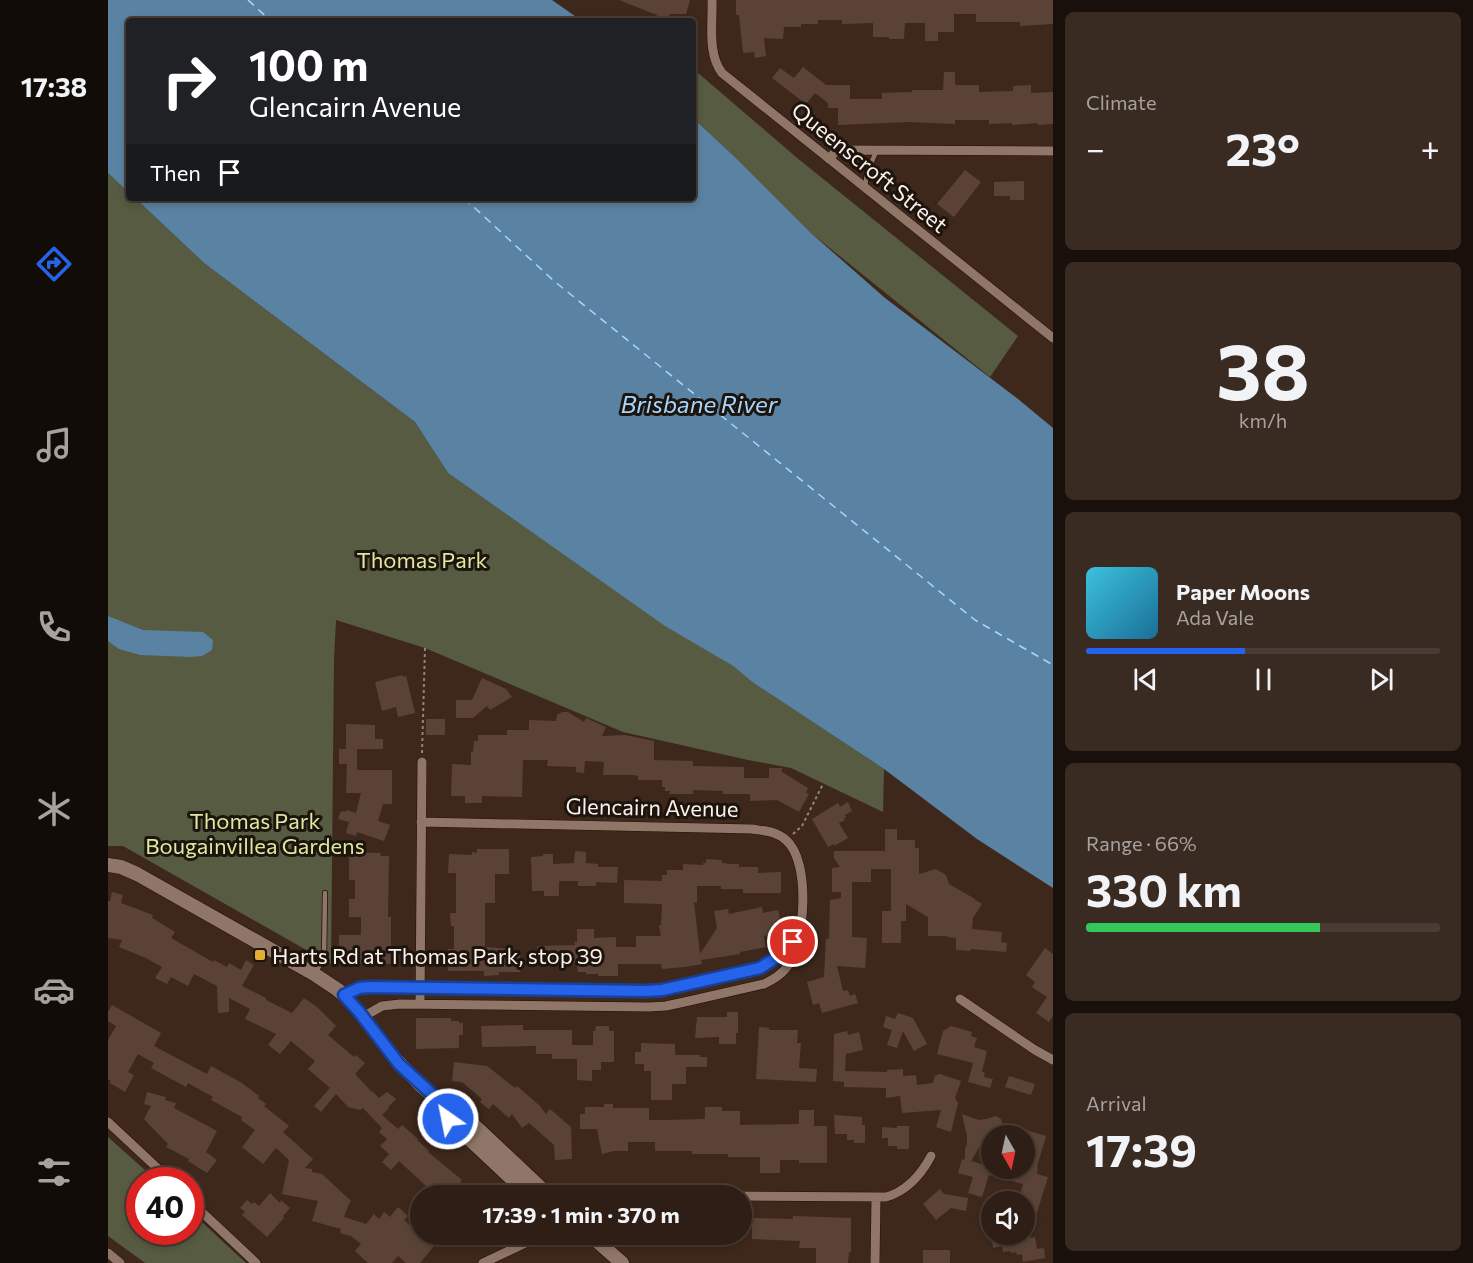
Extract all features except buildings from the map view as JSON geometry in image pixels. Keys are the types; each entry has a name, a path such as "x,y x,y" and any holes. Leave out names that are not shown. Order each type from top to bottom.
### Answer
{"street":[{"name":"Queenscroft Street","path":"712,0 713,53 718,67 732,82 1053,338"},
{"path":"828,159 837,151 1053,151"},
{"path":"420,1004 422,762"},
{"name":"Glencairn Avenue","path":"363,1017 384,1006 400,1004 649,1007 669,1005 753,987 773,979 790,963 797,948 803,904 801,869 792,846 773,831 421,822"},
{"path":"108,865 121,867 137,874 314,974 344,995 406,1071 446,1107 459,1112 538,1185"},
{"path":"344,995 364,987 662,990 760,968 787,950 801,928"},
{"path":"960,999 1053,1060"},
{"path":"446,1107 448,1119 520,1185"},
{"path":"108,1122 156,1167"},
{"path":"752,1196 876,1198 895,1195 918,1176 931,1156"},
{"path":"875,1263 876,1198"},
{"path":"204,1214 256,1263"},
{"path":"483,1263 521,1245"},
{"path":"602,1245 622,1263"},
{"path":"108,1253 120,1263"}],"lane":[{"path":"865,188 867,172 877,150"},
{"path":"314,974 324,960 325,893"}],"path":[{"path":"422,750 425,648"},
{"path":"791,836 802,826 823,784"}],"green space":[{"path":"698,73 796,157 1018,336 990,377 811,233 696,121 696,76"},
{"path":"108,173 126,190 126,201 138,201 204,263 415,422 448,473 665,625 733,666 752,682 884,769 883,812 791,768 623,732 425,648 336,620 331,964 123,846 108,846"},
{"path":"108,1137 141,1167 126,1167 126,1245 204,1245 204,1224 246,1263 145,1263 108,1236"}],"water":[{"path":"108,0 552,0 578,18 126,18 126,190 108,173"},
{"name":"Brisbane River","path":"696,121 811,233 885,298 1053,428 1053,888 977,839 884,769 752,682 733,666 665,626 448,473 415,422 204,263 138,201 696,201"},
{"path":"108,616 143,630 203,632 213,640 212,650 202,656 191,657 140,655 119,649 108,641"}],"ferry route":[{"path":"248,0 268,18"},
{"path":"467,201 554,281 975,620 1053,665"}],"place":[{"name":"Harts Rd at Thomas Park, stop 39","path":"260,955"}],"route":[{"path":"448,1119 446,1107 399,1064 344,995 359,988 369,987 662,990 760,968 772,962 793,942"}],"park label":[{"name":"Thomas Park","path":"422,559"},
{"name":"Thomas Park Bougainvillea Gardens","path":"255,832"}]}
